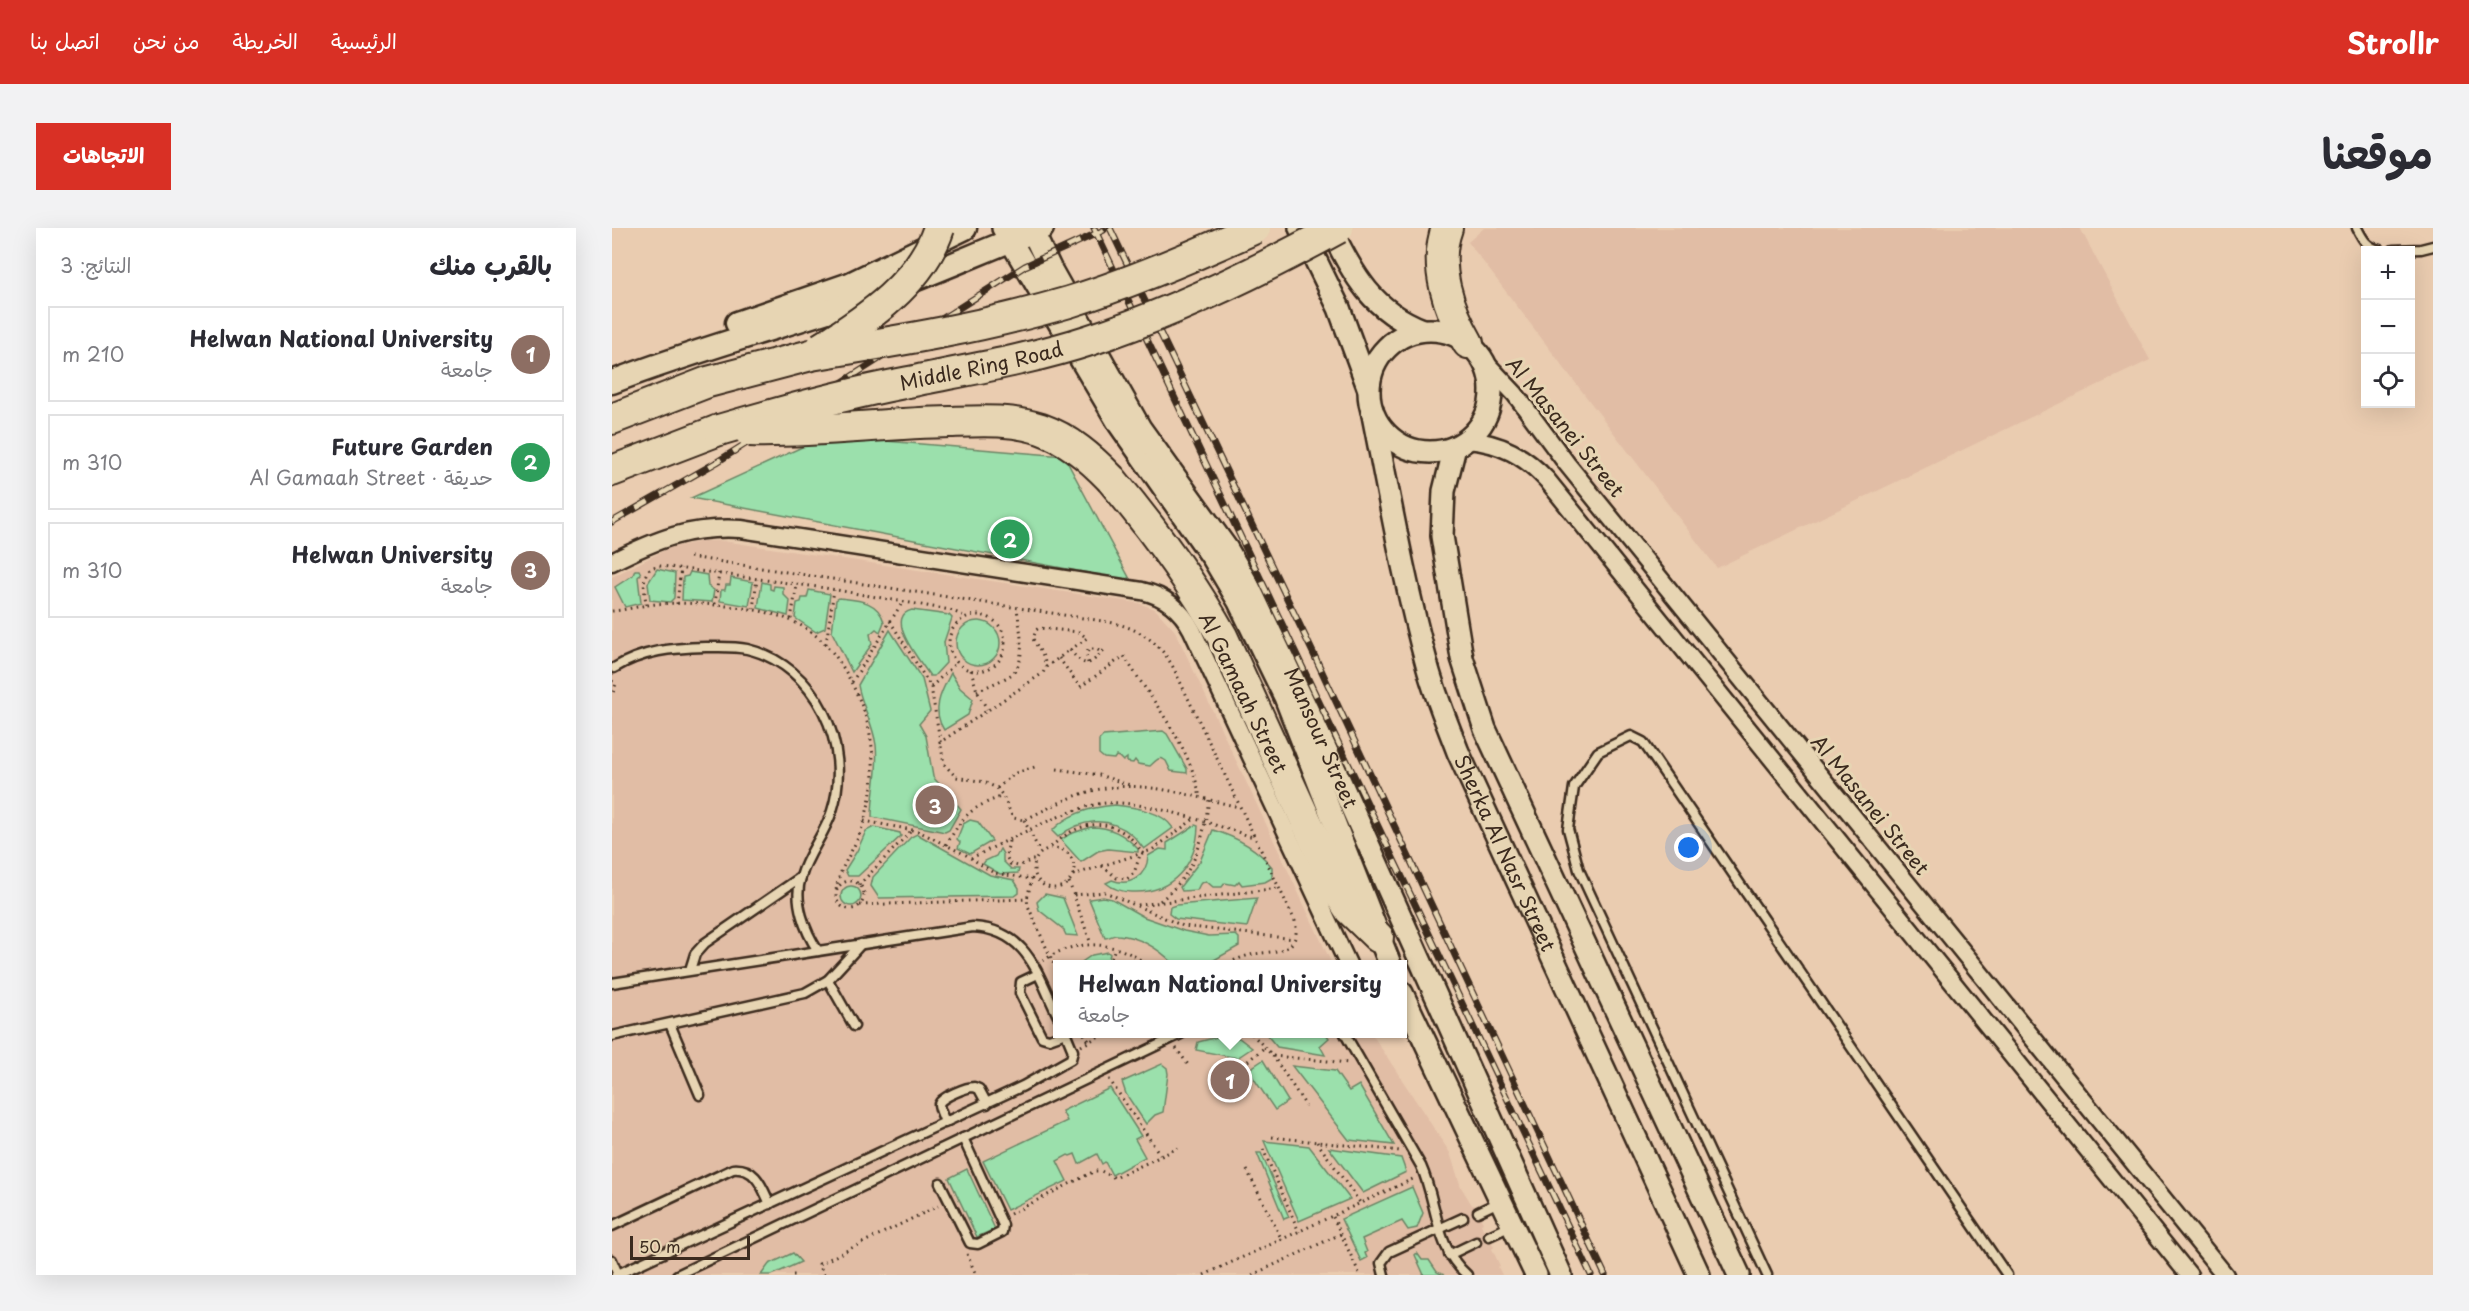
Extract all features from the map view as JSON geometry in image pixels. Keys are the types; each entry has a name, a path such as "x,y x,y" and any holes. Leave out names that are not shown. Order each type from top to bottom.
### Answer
{"highway":[{"path":"811,355 859,324 891,298 918,267 939,228"},
{"name":"Middle Ring Road","path":"612,419 708,382 811,355 941,333 1069,302 1132,281 1255,228"},
{"name":"Middle Ring Road","path":"612,471 719,430 840,396 1027,358 1088,341 1148,320 1206,295 1278,261 1338,228"},
{"path":"1447,228 1442,257 1444,279 1456,322 1476,352"},
{"path":"719,430 788,431 890,423 1013,422 1041,429 1067,441 1091,458 1170,552 1206,607 1222,636 1339,893 1350,910 1378,937"}],"main road":[{"path":"612,367 690,337 760,316 850,284 965,228"},
{"path":"612,382 697,351 858,301 1000,247 1007,234 1035,229"}],"street":[{"path":"1300,228 1316,257 1347,327 1368,387 1372,410 1383,430 1400,444 1422,452 1433,452 1462,443 1502,446 1534,466 2189,1275"},
{"path":"1330,228 1354,273 1376,303 1390,315 1423,330"},
{"name":"Mansour Street","path":"1035,229 1050,268 1140,428 1227,549 1267,618 1561,1275"},
{"name":"Mansour Street","path":"1007,234 1031,279 1085,364 1119,424 1199,537 1239,602 1285,697 1388,960"},
{"path":"1368,387 1375,363 1390,345 1411,333 1423,330 1447,332 1476,352 1491,381 1491,403 1483,423 1462,443"},
{"name":"Al Masanei Street","path":"1476,352 1515,394 1568,464 2225,1275"},
{"name":"Sherka Al Nasr Street","path":"1372,410 1396,534 1423,647 1447,723 1458,752 1699,1275"},
{"name":"Sherka Al Nasr Street","path":"1462,443 1443,491 1442,536 1462,658 1476,706 1739,1275"},
{"name":"Al Gamaah Street","path":"612,562 646,545 683,532 741,529 1142,591 1163,598 1180,611 1192,630 1346,960"},
{"path":"1801,793 1822,778"},
{"path":"1408,1013 1502,1201 1536,1275"}],"lane":[{"path":"2358,228 2363,241 2369,246"},
{"path":"2415,248 2433,246"},
{"path":"614,668 638,656 658,650 742,648 768,656 797,675 814,696 828,721 838,764 838,780 832,811 801,877 799,889 802,915 818,951"},
{"path":"1767,1275 1580,870 1568,829 1574,787 1598,752 1631,736 1643,742 2007,1275"},
{"path":"690,970 696,954 705,943 801,877"},
{"path":"612,983 973,927 986,928 1010,937 1020,945 1053,1006"},
{"path":"612,1036 795,996 828,980 861,944"},
{"path":"1036,971 1022,982 1020,993 1042,1037 1053,1038"},
{"path":"828,980 854,1026"},
{"path":"670,1024 700,1095"},
{"path":"612,1260 617,1274 987,1104 1067,1062 1073,1051 1066,1038"},
{"path":"677,1275 1172,1038"},
{"path":"1347,1038 1414,1153 1424,1173 1438,1229 1449,1254 1467,1275"},
{"path":"945,1123 939,1107 940,1101 971,1086 979,1089 987,1104"},
{"path":"940,1183 972,1245 1002,1232 1004,1227 963,1138"},
{"path":"612,1226 733,1169 744,1170 754,1175 770,1204"},
{"path":"1478,1212 1502,1201"},
{"path":"1384,1275 1382,1263 1389,1252 1463,1218"},
{"path":"1489,1236 1513,1224"},
{"path":"1449,1254 1476,1242"}],"path":[{"path":"690,556 1122,625 1135,629 1155,643 1174,669 1295,921 1296,933 1286,949 1236,960"},
{"path":"646,605 644,579 648,570 657,566 834,590 950,610 967,617"},
{"path":"677,604 681,568"},
{"path":"716,604 718,573"},
{"path":"753,609 758,579"},
{"path":"791,619 797,585"},
{"path":"826,644 834,590"},
{"path":"852,682 903,602"},
{"path":"977,691 1012,673 1017,666 1021,652 1017,608"},
{"path":"975,615 990,619 1001,630 1004,638 1003,653 993,666 970,670 952,656 949,641 955,626 967,617 975,615"},
{"path":"890,621 931,687 944,764 949,771 965,780 984,782 997,788 1003,796 1010,815 1017,820 1024,820 1087,792 1131,786 1154,787 1240,808"},
{"path":"939,743 1043,673 1046,667 1087,638 1079,632 1039,628 1036,630 1033,639 1046,667"},
{"path":"1088,663 1086,654 1089,649 1101,652"},
{"path":"1070,650 1081,662 1088,663 1094,662 1105,649"},
{"path":"1059,658 1080,687 1124,656 1187,755 1195,774 1200,798"},
{"path":"931,687 957,662"},
{"path":"970,670 977,691 988,710"},
{"path":"612,681 615,684 612,696"},
{"path":"997,788 1016,773 1038,766"},
{"path":"1057,768 1089,773 1131,786"},
{"path":"946,845 968,812 1003,796"},
{"path":"1159,903 1178,885 1193,863 1203,838 1209,800"},
{"path":"971,858 1080,808 1107,803 1136,805 1206,822 1254,837"},
{"path":"1073,875 1142,855 1164,843 1194,819"},
{"path":"1024,820 1040,852"},
{"path":"864,821 913,829 971,858 994,873 1032,879"},
{"path":"1053,963 1027,899 1034,874 1035,859 1040,852 1051,847 1071,831 1098,824 1124,832 1138,845 1142,855 1134,873 1127,879 1117,878 1102,866"},
{"path":"859,885 913,829"},
{"path":"1009,841 1006,856 1010,864 1018,866 1035,859"},
{"path":"1034,874 1045,886 1054,888 1069,882 1073,875 1074,865 1070,855 1062,849 1051,847"},
{"path":"860,905 864,895 859,885 854,882 843,882 835,896 836,901 844,909 860,905 1027,899"},
{"path":"1069,882 1091,945"},
{"path":"1137,905 1279,888"},
{"path":"1074,895 1105,892 1184,926 1294,939"},
{"path":"1036,971 1050,956 1063,950 1091,945 1115,947 1139,960"},
{"path":"1111,960 1115,947"},
{"path":"1086,1038 1088,1042"},
{"path":"1088,1042 1089,1038"},
{"path":"1073,1051 1096,1038"},
{"path":"1256,1038 1273,1056 1306,1106"},
{"path":"1243,1065 1265,1047"},
{"path":"1181,1055 1189,1066"},
{"path":"1273,1056 1363,1064"},
{"path":"1103,1070 1161,1156"},
{"path":"1272,1137 1414,1153"},
{"path":"1317,1142 1361,1204"},
{"path":"1000,1219 1095,1171 1101,1171 1114,1178 1178,1148"},
{"path":"1263,1149 1299,1232"},
{"path":"1247,1170 1282,1240"},
{"path":"1204,1275 1424,1173"},
{"path":"824,1275 819,1264 948,1201"},
{"path":"1333,1216 1360,1275"},
{"path":"1252,1275 1341,1234"}],"shaded area":[{"path":"1484,228 2080,228 2150,360 1717,568 1468,242"},
{"path":"704,541 723,541 1138,603 1155,609 1175,631 1330,960 1053,960 1053,1038 1375,1038 1450,1153 1461,1187 1474,1205 1483,1223 1481,1224 1483,1229 1494,1247 1492,1249 1502,1275 612,1275 612,577 669,548"}],"green space":[{"path":"826,436 1064,456 1131,581 691,498"},
{"path":"657,569 675,573 674,598 670,602 650,600 648,583"},
{"path":"635,570 639,570 641,574 638,577 641,603 625,607 615,587 633,575"},
{"path":"690,572 707,575 708,586 714,590 712,602 682,600 683,577 688,576"},
{"path":"731,578 753,582 749,606 720,601 721,590 725,590 726,585 730,585"},
{"path":"762,582 770,584 770,589 773,590 774,586 783,587 783,594 790,601 788,616 758,608"},
{"path":"809,590 830,594 825,628 816,632 795,618 797,603 801,602 802,598 807,598"},
{"path":"839,598 872,605 884,622 880,632 876,629 870,634 872,644 852,672 832,632 836,600"},
{"path":"912,610 949,615 952,618 944,642 946,663 934,676 930,676 919,661 903,630 901,621 904,614"},
{"path":"978,621 994,627 1000,643 994,659 978,665 962,659 956,643 962,627"},
{"path":"890,630 922,679 930,711 919,724 926,736 933,777 961,809 949,830 945,832 872,817 877,763 876,745 858,685"},
{"path":"951,673 960,688 973,699 968,715 944,730 940,723 938,708 941,694"},
{"path":"1163,731 1187,769 1187,773 1171,771 1166,761 1161,759 1150,766 1138,764 1135,760 1133,763 1127,762 1127,758 1123,761 1116,756 1114,759 1104,758 1099,754 1099,740 1103,736"},
{"path":"1115,805 1155,814 1173,828 1144,849 1123,829 1104,822 1085,823 1058,837 1052,831 1073,815 1098,807"},
{"path":"970,820 978,822 992,841 970,854 958,848 960,842 957,839 963,824"},
{"path":"1195,825 1198,826 1197,840 1193,853 1180,874 1170,882 1159,888 1132,892 1118,890 1106,883 1112,880 1131,881 1136,878 1144,869 1148,856 1160,849 1167,850 1167,843"},
{"path":"874,827 900,833 901,836 858,876 848,876 845,870 866,831"},
{"path":"1091,827 1117,832 1133,844 1138,852 1108,849 1098,851 1081,862 1061,840 1070,834"},
{"path":"1213,830 1238,840 1260,854 1272,867 1272,878 1265,882 1242,885 1239,881 1235,885 1225,883 1222,887 1213,887 1206,881 1200,884 1197,890 1182,891 1180,887 1200,861"},
{"path":"917,834 990,875 1014,880 1019,893 1015,896 879,898 871,886 873,877 911,837"},
{"path":"1000,849 1003,861 1011,869 1019,869 1018,873 1000,874 983,864 996,856"},
{"path":"851,886 858,889 861,896 858,903 851,906 844,903 841,896 844,889"},
{"path":"1045,894 1063,898 1078,936 1066,935 1063,929 1039,910 1037,902"},
{"path":"1103,897 1112,899 1144,917 1184,931 1209,936 1236,935 1239,938 1239,946 1214,960 1170,960 1162,953 1134,938 1116,935 1105,938 1089,899"},
{"path":"1257,898 1247,927 1176,919 1169,914 1170,907 1176,905"},
{"path":"1108,952 1110,954 1108,960 1085,960 1092,955"},
{"path":"1213,1038 1239,1038 1252,1048 1237,1058 1196,1050 1198,1042"},
{"path":"1269,1038 1329,1038 1320,1046 1325,1055 1277,1047"},
{"path":"1263,1060 1288,1101 1275,1110 1248,1070"},
{"path":"1162,1064 1167,1068 1168,1074 1163,1112 1155,1115 1146,1124 1126,1094 1122,1082"},
{"path":"1292,1066 1335,1071 1349,1091 1359,1085 1394,1145 1349,1140"},
{"path":"1110,1088 1141,1136 1135,1139 1145,1157 1112,1175 1105,1162 1102,1164 1097,1154 1079,1164 1075,1154 1068,1155 1057,1161 1067,1181 1007,1210 983,1161 1067,1121 1062,1111"},
{"path":"1264,1141 1309,1146 1350,1199 1299,1221"},
{"path":"1329,1148 1401,1158 1406,1172 1363,1193"},
{"path":"1257,1153 1261,1153 1289,1217 1284,1219"},
{"path":"967,1169 995,1229 977,1237 949,1178"},
{"path":"1412,1187 1423,1213 1417,1228 1408,1230 1402,1221 1362,1239 1367,1258 1361,1261 1341,1219"},
{"path":"793,1253 801,1262 772,1275 761,1275 769,1264"},
{"path":"1417,1253 1422,1260 1429,1260 1437,1272 1444,1275 1424,1275 1415,1255"}],"railway":[{"path":"1094,228 1591,1275"},
{"path":"1110,228 1316,659 1605,1275"},
{"path":"612,522 717,462 1025,266 1104,230"}],"place":[{"name":"Future Garden","path":"1010,539"},
{"name":"Helwan University","path":"935,805"},
{"name":"Helwan National University","path":"1230,1080"}]}
